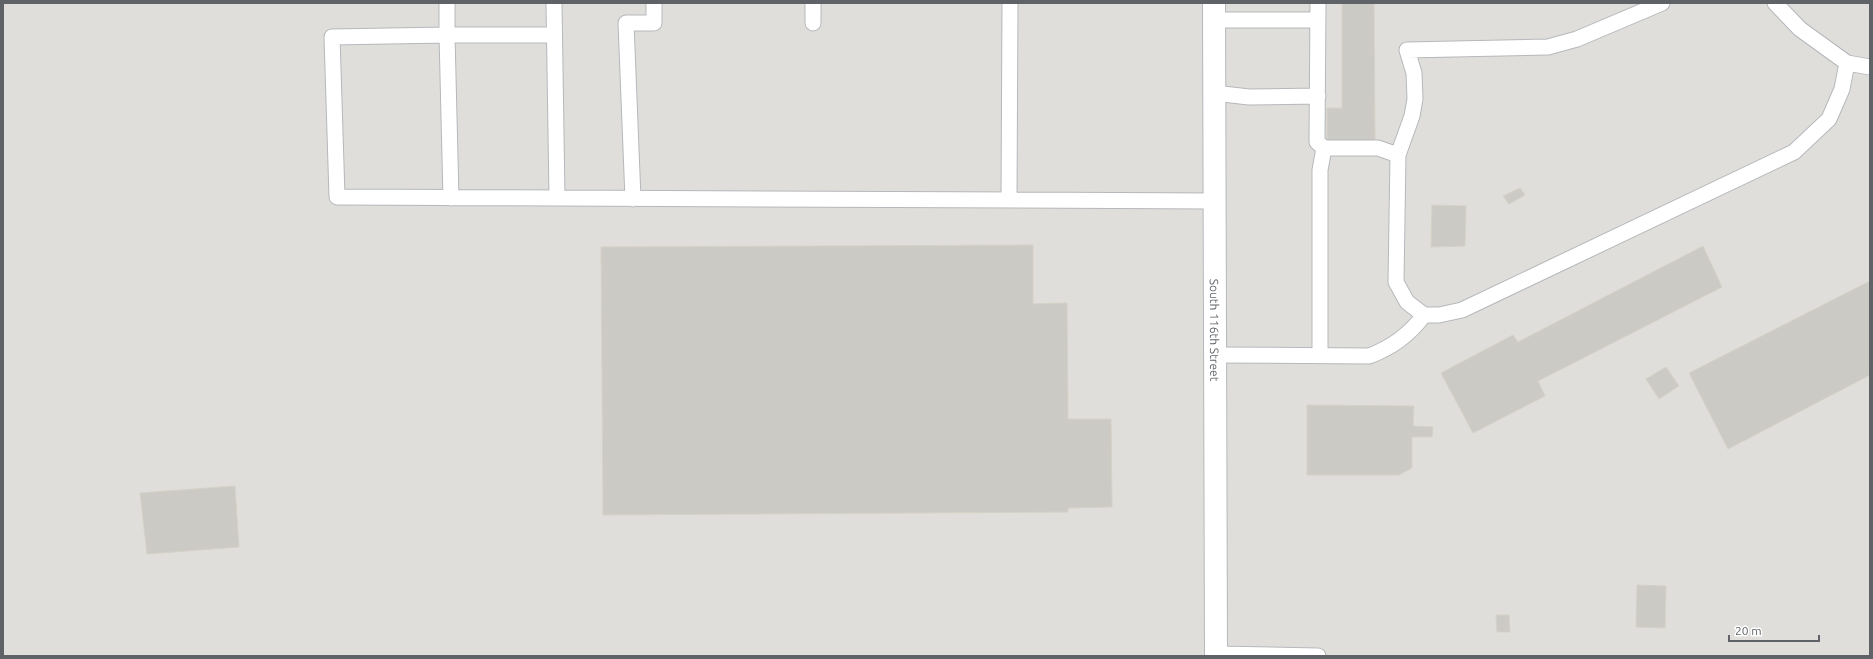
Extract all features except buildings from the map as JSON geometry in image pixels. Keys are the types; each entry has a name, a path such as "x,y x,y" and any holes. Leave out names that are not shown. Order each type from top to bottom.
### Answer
{"street":[{"name":"South 116th Street","path":"1214,12 1216,655"}],"lane":[{"path":"447,3 451,198"},
{"path":"554,3 557,198"},
{"path":"633,199 626,23 654,23 654,3"},
{"path":"813,3 813,23"},
{"path":"1009,200 1010,3"},
{"path":"1318,3 1318,142 1324,148 1378,148 1398,155"},
{"path":"1662,3 1577,39 1548,47 1407,50 1414,73 1415,99 1412,116 1398,155 1396,282 1407,302 1424,315 1439,315 1462,310 1794,152 1829,119 1842,89 1847,63"},
{"path":"1775,3 1800,29 1847,63 1870,67"},
{"path":"1214,12 1318,20"},
{"path":"554,35 332,37 337,197 1215,201"},
{"path":"1214,93 1249,97 1318,96"},
{"path":"1320,356 1320,170 1324,148"},
{"path":"1215,355 1369,356 1382,351 1414,329 1424,315"},
{"path":"1216,655 1318,656"}],"shaded area":[{"path":"3,3 1870,3 1870,656 3,656"}]}
